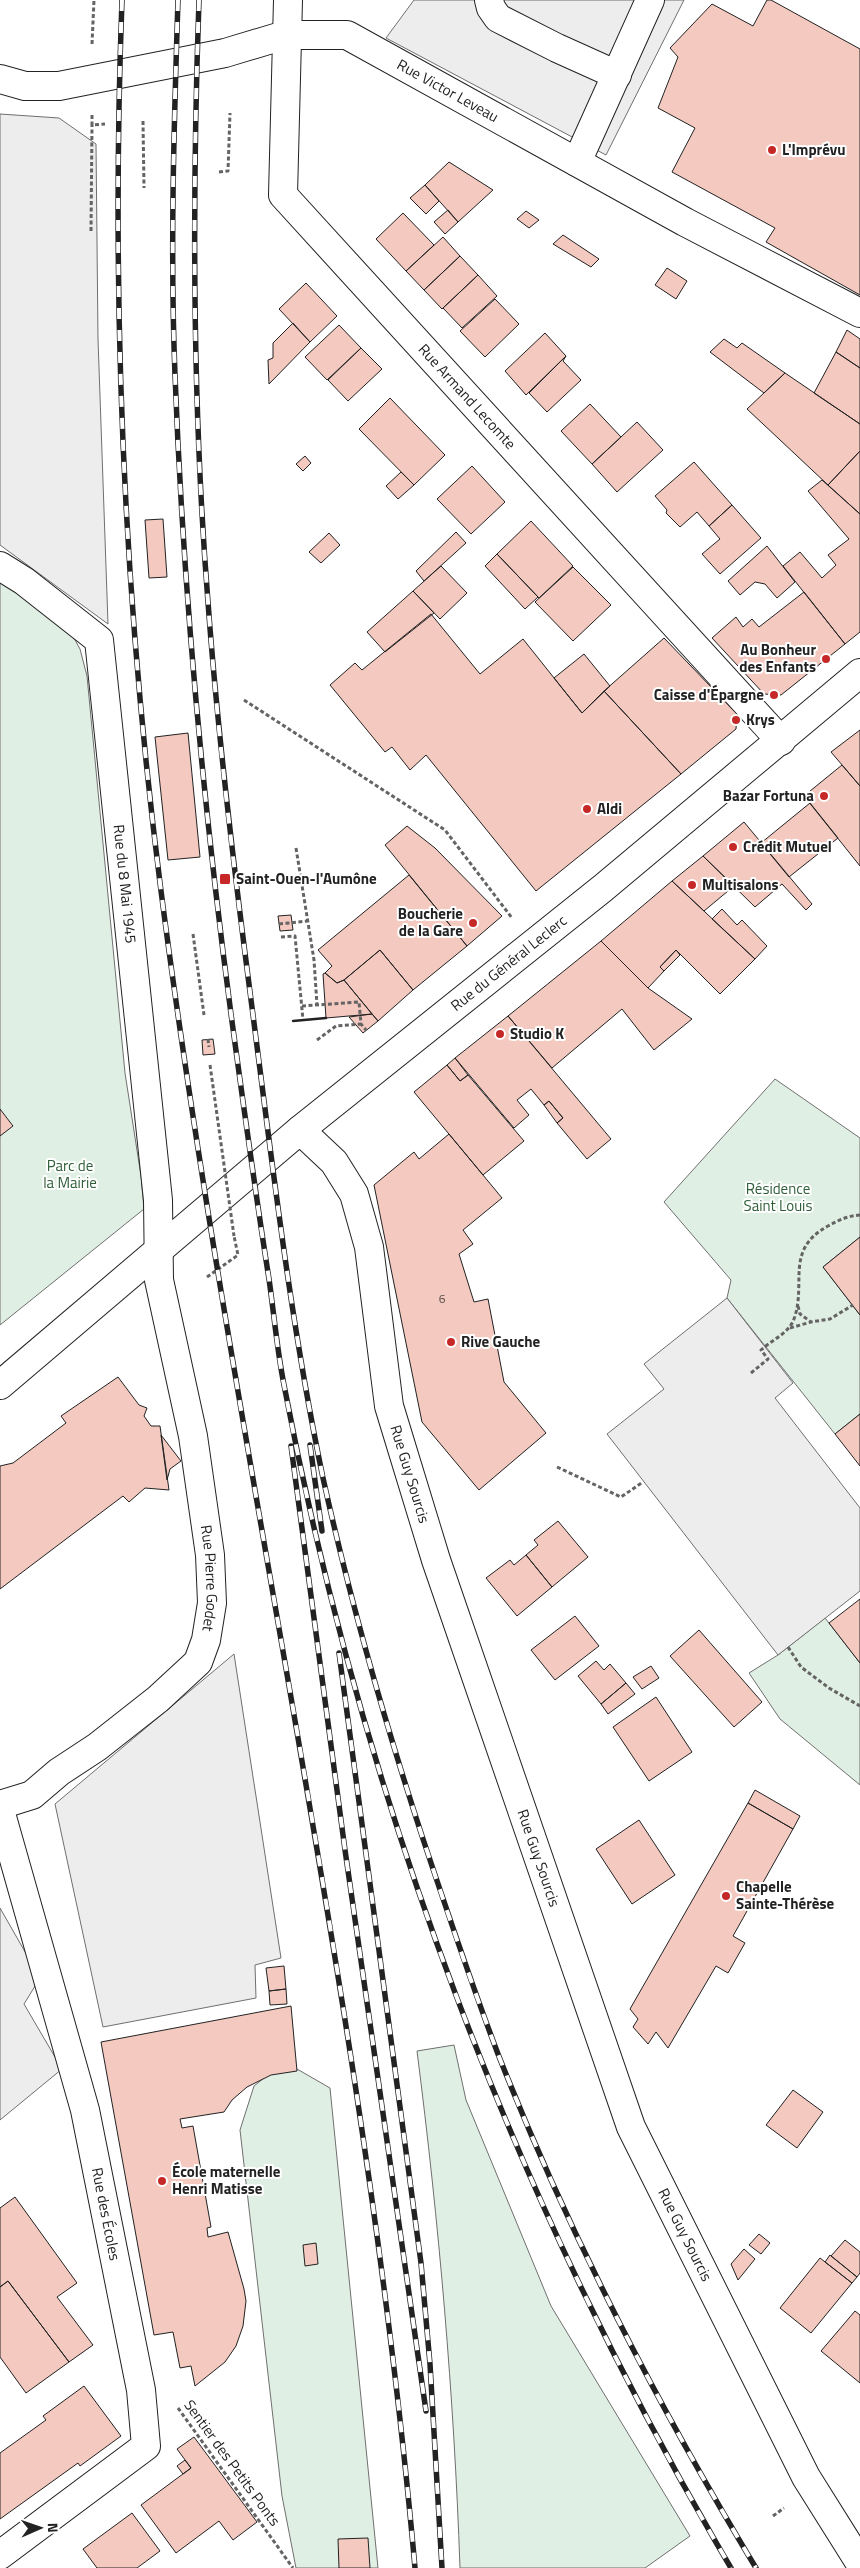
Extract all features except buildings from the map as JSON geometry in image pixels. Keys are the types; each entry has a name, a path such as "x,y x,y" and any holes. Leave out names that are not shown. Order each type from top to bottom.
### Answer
{"street":[{"name":"Rue Armand Lecomte","path":"288,0 285,35 283,195 781,741"},
{"path":"490,0 490,8 498,18 557,48 617,75"},
{"path":"577,162 650,0"},
{"name":"Rue Victor Leveau","path":"0,79 25,86 42,87 89,80 225,53 285,35 346,35 685,222 860,313"},
{"name":"Rue du 8 Mai 1945","path":"0,566 24,581 99,640 158,1200 158,1251"},
{"name":"Rue du Général Leclerc","path":"0,1385 300,1130 781,741 859,674"},
{"name":"Rue Guy Sourcis","path":"300,1130 334,1162 354,1194 369,1247 389,1406 436,1560 631,2127 806,2477 860,2563"},
{"name":"Rue Pierre Godet","path":"0,1805 32,1795 59,1772 97,1747 158,1699 198,1662 206,1640 212,1603 212,1585 204,1502 193,1436 158,1280 158,1251"},
{"name":"Rue des Écoles","path":"0,1810 85,2110 141,2390 146,2446 0,2555"}],"path":[{"path":"89,80 94,0"},
{"path":"219,172 228,171 230,113"},
{"path":"143,122 144,188"},
{"path":"91,231 92,125"},
{"path":"244,700 445,830 532,944"},
{"path":"296,848 308,920 317,1005"},
{"path":"279,924 308,920"},
{"path":"193,934 204,1015"},
{"path":"280,937 295,936 303,1020"},
{"path":"302,1006 360,1002 361,1024 366,1030"},
{"path":"317,1040 336,1026 361,1024"},
{"path":"208,1039 209,1047"},
{"path":"206,1277 238,1256 210,1065"},
{"path":"789,1328 794,1318 797,1303 800,1263 804,1248 811,1238 848,1216 860,1215"},
{"path":"797,1303 800,1314 811,1322"},
{"path":"751,1373 768,1359 761,1350 789,1328 830,1319 852,1305"},
{"path":"557,1467 621,1497 643,1482"},
{"path":"788,1647 801,1667 860,1706"},
{"name":"Sentier des Petits Ponts","path":"141,2390 167,2392 293,2568"}],"green space":[{"name":"Parc de la Mairie","path":"0,581 70,631 80,649 87,676 125,1073 141,1176 144,1209 0,1325"},
{"name":"Résidence Saint Louis","path":"775,1079 860,1138 860,1237 823,1267 860,1315 860,1414 835,1434 727,1298 731,1280 664,1202"},
{"path":"825,1618 860,1663 860,1785 780,1719 749,1673 778,1655"},
{"path":"454,2045 466,2100 551,2306 690,2536 645,2568 460,2568 450,2374 432,2180 417,2051"},
{"path":"297,2069 330,2088 378,2568 296,2568 282,2496 240,2130 254,2086 274,2070"}],"shaded area":[{"path":"414,0 684,0 606,155 386,38"},
{"path":"0,114 59,118 96,144 98,339 108,624 0,545"},
{"path":"727,1298 793,1383 775,1398 860,1508 860,1591 778,1655 607,1434 664,1389 644,1364"},
{"path":"234,1654 281,1958 255,1965 256,1998 103,2027 55,1804"},
{"path":"0,1908 40,1978 24,2004 62,2069 0,2120"}],"railway":[{"path":"122,0 118,221 119,332 129,553 147,773 160,883 190,1094 223,1304 296,1724 364,2145 393,2356 415,2568"},
{"path":"178,0 173,188 175,375 183,535 203,775 221,934 277,1345 317,1541 357,1694 403,1846 456,1996 515,2143 581,2287 653,2429 731,2568"},
{"path":"199,0 195,150 196,376 203,527 212,654 233,861 276,1189 301,1363 323,1478 368,1660 395,1750 450,1920 498,2054 554,2186 616,2316 684,2444 756,2568"},
{"path":"310,1445 322,1531"},
{"path":"291,1446 345,1850 426,2411"},
{"path":"339,1653 421,2263 430,2364 442,2568"}],"wall":[{"path":"293,1021 326,1018"}],"place":[{"name":"L'Imprévu","path":"772,150"},
{"name":"Au Bonheur des Enfants","path":"826,659"},
{"name":"Caisse d'Épargne","path":"774,695"},
{"name":"Krys","path":"736,720"},
{"name":"Bazar Fortuna","path":"824,796"},
{"name":"Aldi","path":"587,809"},
{"name":"Crédit Mutuel","path":"733,847"},
{"name":"Saint-Ouen-l'Aumône","path":"225,879"},
{"name":"Multisalons","path":"692,885"},
{"name":"Boucherie de la Gare","path":"473,923"},
{"name":"Studio K","path":"500,1034"},
{"name":"Rive Gauche","path":"451,1342"},
{"name":"Chapelle Sainte-Thérèse","path":"726,1896"},
{"name":"École maternelle Henri Matisse","path":"162,2181"}]}
